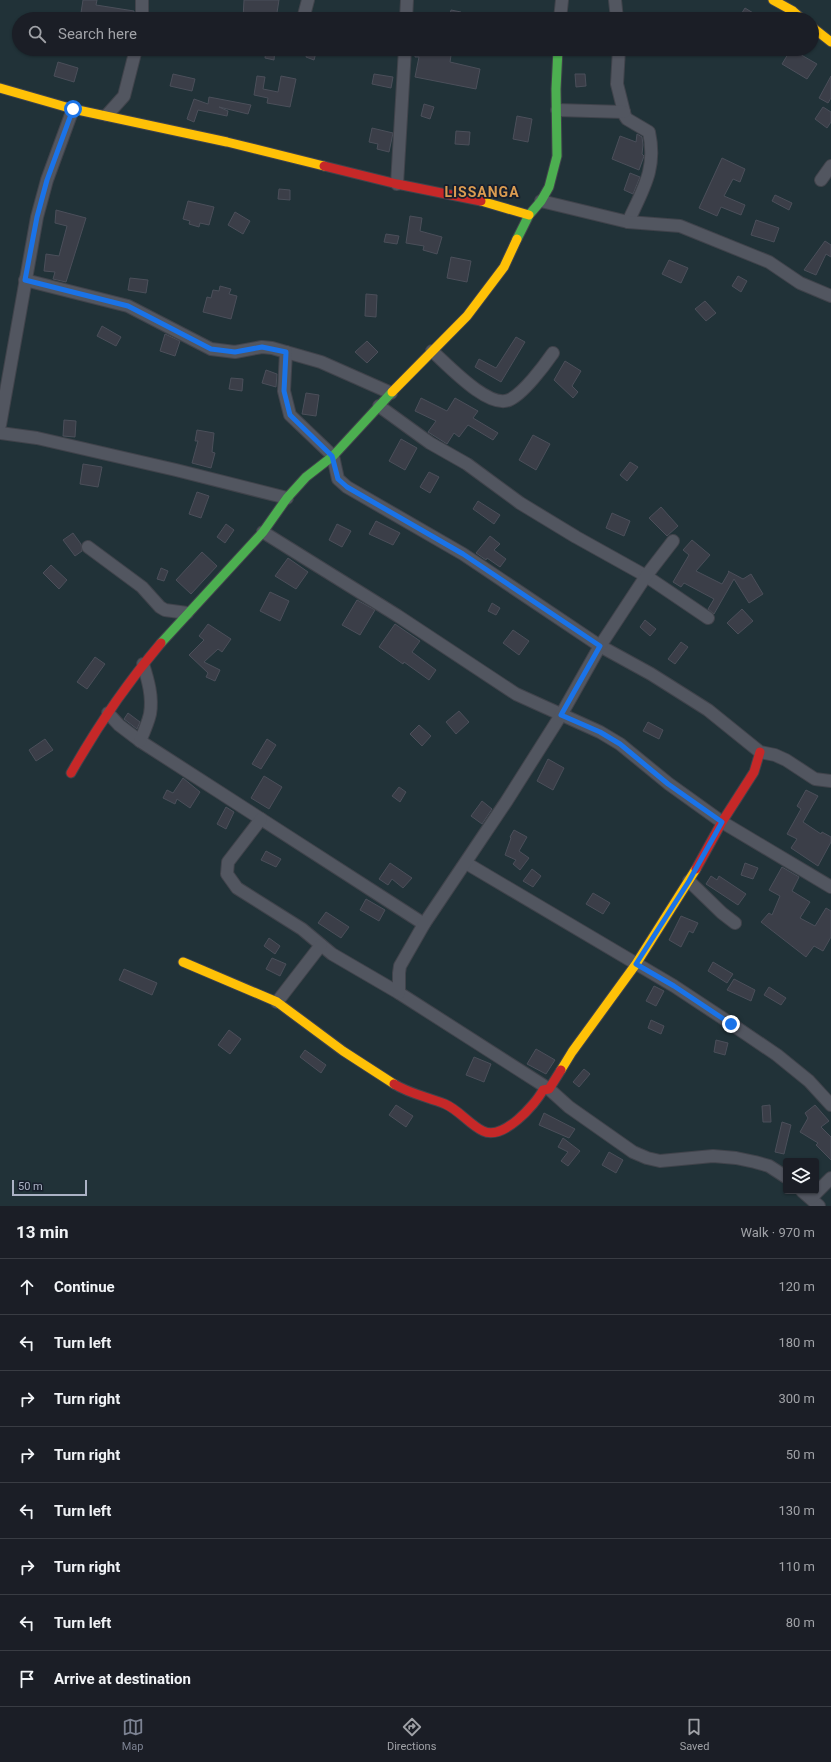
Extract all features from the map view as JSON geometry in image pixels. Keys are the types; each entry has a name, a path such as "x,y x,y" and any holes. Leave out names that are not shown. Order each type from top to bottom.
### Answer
{"street":[{"path":"142,0 142,12"},
{"path":"305,12 308,0"},
{"path":"406,12 407,0"},
{"path":"561,12 562,0"},
{"path":"615,0 616,12"},
{"path":"773,0 795,6"},
{"path":"819,33 831,42"},
{"path":"107,115 124,96 134,56"},
{"path":"397,184 405,56"},
{"path":"71,773 94,732 144,664 187,613 263,532 287,498 306,477 332,456 391,393 467,316 504,267 529,215 541,201 549,187 557,156 556,89 558,56"},
{"path":"619,56 617,84 624,112 627,119 649,132 653,153 648,179 628,222"},
{"path":"0,88 73,109 107,115 227,142 397,184 479,200 529,215"},
{"path":"0,425 37,217 43,195 73,109"},
{"path":"557,110 624,112"},
{"path":"821,180 831,166"},
{"path":"541,201 628,222 680,226 769,262 800,283 831,296"},
{"path":"25,280 128,306 211,349 235,352 262,347 286,352 321,362 391,393"},
{"path":"432,351 471,385 496,401 508,401 516,396 538,373 553,353"},
{"path":"286,352 284,391 290,415 332,456 338,479 347,487 463,554 600,646 651,674 708,710 760,752 774,754 815,779 831,781"},
{"path":"379,406 424,439 467,464 520,503 646,576 708,618"},
{"path":"0,433 44,440 176,470 287,498"},
{"path":"263,532 398,616 516,694 600,732 620,744 668,784 722,822 830,883"},
{"path":"398,993 398,972 400,966 424,924 466,863 561,715 600,646 646,576 673,541"},
{"path":"88,547 142,586 160,607 165,610 187,613"},
{"path":"140,741 150,715 151,704 150,688 144,664"},
{"path":"108,713 119,726 140,741 424,924"},
{"path":"183,962 277,1002 343,1051 397,1086 411,1093 447,1105 484,1132 490,1133 504,1130 526,1112 541,1095 543,1090 549,1089 572,1052 636,964 689,881 722,822 754,772 760,752"},
{"path":"261,819 228,862 227,874 237,888 302,929 350,966 398,993 549,1089 569,1108 633,1152 647,1158 660,1161 713,1156 736,1158 769,1166 783,1175"},
{"path":"466,863 674,986 776,1055 808,1081 831,1105"},
{"path":"689,881 722,913 735,923"},
{"path":"277,1002 321,945"},
{"path":"811,1198 831,1178"}],"shaded area":[{"path":"0,0 831,0 831,1206 0,1206"}],"building":[{"path":"83,0 97,0 96,5 134,11 134,12 81,12"},
{"path":"244,0 279,0 277,12 243,12"},
{"path":"745,8 752,12 742,12"},
{"path":"451,10 461,12 451,12"},
{"path":"265,56 274,56 274,60 265,58"},
{"path":"306,56 315,56 314,60"},
{"path":"451,56 450,62 480,69 476,89 415,77 419,57 415,57"},
{"path":"787,56 803,56 817,64 807,79 782,64"},
{"path":"58,62 78,68 74,82 54,76"},
{"path":"173,74 195,79 192,91 170,86"},
{"path":"374,74 393,77 391,88 372,84"},
{"path":"575,74 585,74 586,86 576,87"},
{"path":"257,76 265,77 263,89 278,92 281,76 296,79 290,107 267,103 268,98 254,95"},
{"path":"831,76 831,98 828,103 819,98"},
{"path":"209,97 251,105 248,114 219,107 228,111 227,116 198,110 194,122 187,119 194,99 208,104"},
{"path":"424,104 434,107 430,119 421,116"},
{"path":"823,107 831,112 831,122 827,128 815,119"},
{"path":"517,116 532,119 528,142 513,139"},
{"path":"372,128 393,133 389,152 377,149 378,144 369,142"},
{"path":"456,131 470,132 469,145 455,144"},
{"path":"637,134 642,137 642,154 644,156 639,170 612,159 620,136 636,142"},
{"path":"722,158 745,169 740,182 733,179 724,196 745,205 741,215 721,207 717,216 699,208"},
{"path":"630,173 640,177 633,194 624,190"},
{"path":"279,189 290,190 290,200 278,199"},
{"path":"775,195 792,203 789,210 772,201"},
{"path":"188,201 214,207 209,225 200,223 199,227 189,224 190,221 183,219"},
{"path":"56,210 86,218 66,282 53,279 55,272 44,271 46,254 59,256 67,226 55,223"},
{"path":"235,212 250,221 243,234 228,225"},
{"path":"410,216 422,218 420,231 442,237 437,254 423,250 424,246 406,243"},
{"path":"756,220 779,228 774,242 751,235"},
{"path":"386,234 399,236 397,244 384,242"},
{"path":"825,241 831,245 831,257 826,254 816,275 804,270"},
{"path":"451,257 471,261 467,282 447,278"},
{"path":"669,260 688,268 681,283 662,274"},
{"path":"738,276 747,281 741,292 732,286"},
{"path":"130,278 148,280 146,293 128,290"},
{"path":"220,286 231,289 229,294 237,296 231,319 203,312 207,297 211,298 213,290 219,291"},
{"path":"366,294 377,295 376,317 365,316"},
{"path":"705,301 716,313 706,321 695,309"},
{"path":"102,326 121,337 116,346 97,336"},
{"path":"165,334 180,341 175,356 160,351"},
{"path":"516,337 525,342 501,382 475,367 479,359 496,368"},
{"path":"367,341 378,352 367,363 355,352"},
{"path":"565,361 581,371 572,386 578,392 573,398 554,380"},
{"path":"266,370 277,374 276,387 262,383"},
{"path":"231,378 243,379 242,391 229,389"},
{"path":"306,393 319,395 316,416 302,414"},
{"path":"421,398 447,411 455,398 478,411 473,418 498,433 493,440 468,425 459,437 454,433 447,444 428,432 436,421 415,411"},
{"path":"64,420 76,421 75,437 63,436"},
{"path":"197,430 214,433 212,452 215,453 211,468 192,463 198,441 195,441"},
{"path":"533,435 550,444 536,470 519,460"},
{"path":"401,439 417,448 405,470 389,461"},
{"path":"630,462 638,467 627,481 620,475"},
{"path":"83,464 102,467 98,487 80,484"},
{"path":"429,472 439,477 430,493 420,487"},
{"path":"197,492 209,496 201,518 189,514"},
{"path":"478,501 500,515 494,524 473,509"},
{"path":"661,507 678,526 667,536 649,518"},
{"path":"612,513 630,521 624,536 606,528"},
{"path":"376,521 400,533 393,545 369,534"},
{"path":"226,524 234,530 225,543 217,537"},
{"path":"337,524 351,531 342,547 329,540"},
{"path":"73,533 81,544 82,551 75,556 63,540"},
{"path":"490,536 500,544 494,550 506,559 500,567 487,558 486,560 476,553"},
{"path":"692,540 710,555 696,571 722,584 729,572 728,571 743,579 751,574 763,594 749,603 734,579 714,614 708,609 714,599 684,583 681,587 673,582 689,555 683,550"},
{"path":"202,552 217,566 191,594 176,580"},
{"path":"288,558 308,572 296,589 275,576"},
{"path":"51,565 67,580 59,589 43,573"},
{"path":"161,568 168,571 164,581 157,579"},
{"path":"270,592 289,601 280,621 260,611"},
{"path":"357,600 375,610 360,635 342,625"},
{"path":"492,603 500,608 496,615 488,611"},
{"path":"742,609 753,621 738,634 727,623"},
{"path":"645,620 656,629 650,636 640,627"},
{"path":"208,624 231,639 222,652 218,649 204,662 220,670 215,681 206,677 208,673 189,655 204,640 199,636"},
{"path":"395,624 420,641 412,652 436,670 429,680 404,662 403,664 379,647"},
{"path":"513,630 529,641 519,655 503,643"},
{"path":"681,642 688,647 675,664 668,659"},
{"path":"95,657 105,664 87,689 77,682"},
{"path":"459,711 469,722 456,734 446,722"},
{"path":"128,713 140,722 137,729 124,719"},
{"path":"648,722 663,730 659,739 643,731"},
{"path":"419,725 431,736 422,746 410,734"},
{"path":"45,739 53,750 36,761 29,750"},
{"path":"267,739 276,745 261,769 252,764"},
{"path":"548,759 564,768 553,790 537,781"},
{"path":"264,776 282,787 269,809 251,798"},
{"path":"183,778 200,792 190,808 177,799 175,804 163,798 167,790 173,793"},
{"path":"399,787 406,792 400,802 392,796"},
{"path":"806,790 818,796 803,822 821,834 822,832 831,837 831,842 818,866 791,848 797,839 787,834 801,809 797,806"},
{"path":"482,801 492,809 482,824 471,816"},
{"path":"226,807 234,812 226,829 217,824"},
{"path":"514,830 527,837 519,851 529,858 520,870 513,864 516,860 505,855 511,838 510,837"},
{"path":"266,851 281,859 276,867 261,860"},
{"path":"390,863 412,878 403,888 392,879 388,885 379,879"},
{"path":"745,863 758,868 753,879 741,875"},
{"path":"782,867 799,877 792,891 810,902 800,918 815,926 826,908 831,911 831,937 823,951 814,946 806,957 761,922 769,913 772,915 780,896 769,890"},
{"path":"532,869 541,876 533,887 523,881"},
{"path":"711,876 717,880 719,876 746,894 738,905 706,884"},
{"path":"593,893 610,903 603,914 586,904"},
{"path":"366,899 385,910 379,921 360,910"},
{"path":"326,912 349,927 341,938 318,923"},
{"path":"681,916 698,923 693,933 689,931 681,947 669,940"},
{"path":"269,938 280,946 275,954 264,946"},
{"path":"272,958 286,964 280,976 266,969"},
{"path":"713,962 733,974 727,983 708,971"},
{"path":"124,969 157,983 152,995 119,980"},
{"path":"734,979 755,990 751,1001 727,990"},
{"path":"654,986 664,991 656,1006 646,1001"},
{"path":"769,987 786,998 781,1005 764,995"},
{"path":"651,1020 664,1026 661,1034 648,1028"},
{"path":"229,1030 241,1039 230,1054 218,1045"},
{"path":"716,1040 728,1043 725,1055 714,1052"},
{"path":"536,1049 555,1060 546,1074 527,1064"},
{"path":"305,1050 326,1065 321,1073 300,1057"},
{"path":"474,1057 491,1064 484,1082 466,1075"},
{"path":"584,1069 590,1074 579,1087 573,1082"},
{"path":"396,1105 413,1116 406,1127 389,1115"},
{"path":"770,1105 771,1122 763,1122 762,1106"},
{"path":"815,1105 829,1121 821,1127 831,1137 831,1160 816,1145 818,1143 800,1132 808,1118 805,1113"},
{"path":"544,1113 575,1129 569,1138 539,1125"},
{"path":"782,1122 791,1125 784,1154 775,1152"},
{"path":"563,1138 580,1151 568,1166 561,1161 568,1152 558,1147"},
{"path":"609,1152 623,1160 616,1173 602,1165"}],"traffic: fast":[{"path":"517,239 529,215 541,201 549,187 557,156 556,89 558,56"},
{"path":"161,643 263,532 287,498 306,477 333,456 392,392"}],"traffic: slow":[{"path":"773,0 794,12"},
{"path":"819,33 831,42"},
{"path":"0,88 73,109 227,142 324,166"},
{"path":"481,201 529,215"},
{"path":"392,392 467,316 504,267 517,239"},
{"path":"561,1070 572,1052 636,964 696,869"},
{"path":"183,962 277,1002 343,1051 394,1084"}],"traffic: jam":[{"path":"324,166 397,184 481,201"},
{"path":"71,773 113,706 161,643"},
{"path":"696,869 722,822 754,772 760,752"},
{"path":"394,1084 413,1093 445,1104 478,1128 491,1133 500,1131 518,1120 533,1104 543,1090 549,1089 561,1070"}],"district":[{"name":"LISSANGA","path":"482,192"}],"route":[{"path":"73,109 56,160 47,180 37,217 25,280 128,306 198,344 211,349 235,352 262,347 286,352 284,391 290,415 332,456 338,479 347,487 463,554 600,646 561,715 600,732 620,744 668,784 722,822 689,881 636,964 674,986 731,1024"}]}
